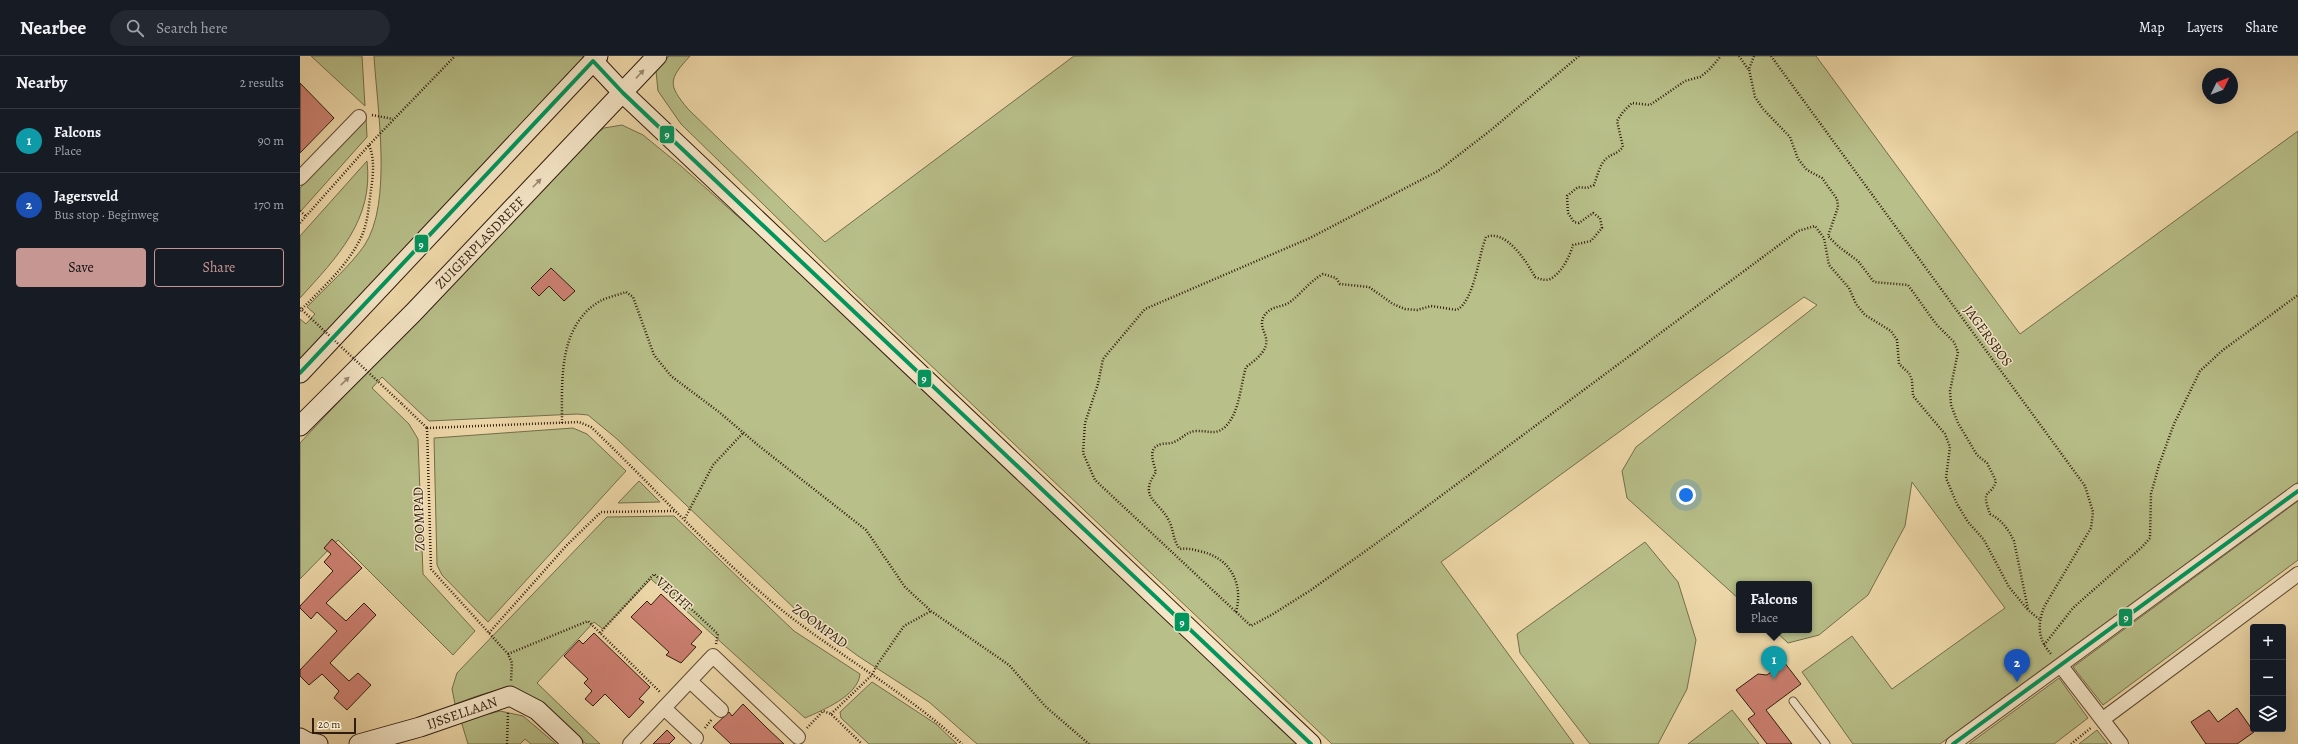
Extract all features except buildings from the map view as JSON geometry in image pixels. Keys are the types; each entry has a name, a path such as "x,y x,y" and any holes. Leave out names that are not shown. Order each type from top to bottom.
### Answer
{"street":[{"name":"ZUIGERPLASDREEF","path":"300,426 414,313 657,56"},
{"path":"300,373 593,58 623,93 1311,744"},
{"path":"300,178 359,117"},
{"path":"1953,744 2298,491"},
{"path":"2103,719 2298,574"},
{"path":"630,744 713,656 798,737"},
{"path":"2061,666 2121,744"},
{"path":"690,681 721,710"},
{"name":"IJSSELLAAN","path":"360,744 420,727 510,696 537,710 573,744"},
{"path":"667,705 696,738"},
{"path":"300,738 307,742 318,744"}],"lane":[{"path":"1794,701 1826,744"}],"path":[{"path":"300,223 369,145 455,56"},
{"path":"1579,56 1491,130 1438,171 1310,238 1144,309 1103,359 1098,384 1085,422 1083,453 1095,480 1251,626 1273,614 1405,523 1798,231 1815,226 1824,238 1830,265 1849,288 1856,304 1865,315 1891,331 1897,340 1899,364 1908,373 1912,380 1913,396 1945,434 1950,447 1946,478 1957,504 1968,522 1984,540 2009,587 2028,610 2039,619 2040,636 2043,645 2073,608 2142,547 2150,538 2151,494 2159,465 2174,424 2200,371 2223,350 2298,295"},
{"path":"1236,612 1238,603 1236,586 1232,573 1224,562 1206,552 1180,549 1174,541 1169,521 1151,500 1148,490 1150,479 1156,472 1151,455 1153,449 1161,444 1176,442 1187,433 1196,431 1214,433 1224,428 1238,405 1246,367 1263,355 1267,341 1262,325 1264,316 1274,306 1290,302 1316,277 1323,274 1336,278 1340,284 1345,286 1369,288 1393,304 1405,309 1417,310 1431,306 1457,310 1464,306 1472,287 1486,237 1491,235 1505,238 1528,264 1535,277 1544,280 1551,279 1561,269 1573,245 1591,241 1602,228 1600,218 1593,213 1579,223 1574,222 1568,213 1567,196 1578,187 1587,188 1594,185 1603,161 1616,155 1623,148 1617,121 1623,112 1632,103 1650,105 1685,81 1700,77 1709,70 1721,56"},
{"path":"1739,56 1749,69 1755,97 1763,109 1790,136 1798,159 1807,170 1822,178 1836,199 1838,207 1828,236 1824,238"},
{"path":"1749,69 1754,56"},
{"name":"JAGERSBOS","path":"1771,56 2085,486 2093,512 2091,528 2044,607 2039,619"},
{"path":"359,117 371,115 394,119"},
{"path":"300,311 338,271 356,246 363,231 373,178 373,153 369,145"},
{"path":"300,211 306,216"},
{"path":"1828,236 1838,247 1858,261 1874,282 1908,285 1936,324 1954,342 1958,352 1950,391 1951,405 1958,423 1977,455 1986,463 1996,481 1995,486 1987,492 1985,501 1990,514 1999,519 2009,531 2014,541 2028,610"},
{"path":"562,423 562,378 568,341 576,323 600,301 626,292 633,297 654,354 671,376 744,432 866,530 905,586 931,611 1009,665 1046,707 1089,744"},
{"path":"300,308 427,428"},
{"name":"ZOOMPAD","path":"508,654 431,569 427,428 579,422 591,427 728,562 782,610 872,675 910,700 962,744"},
{"path":"685,518 713,465 744,432"},
{"path":"489,633 566,545 600,512 676,511"},
{"name":"VECHT","path":"600,633 654,574 718,634 713,656"},
{"path":"831,714 872,675 877,665 904,626 931,611"},
{"path":"507,744 512,663 508,654 588,621 667,705"},
{"path":"798,737 823,711 831,714 862,744"},
{"path":"2071,744 2103,719"}],"green space":[{"path":"311,56 362,56 365,106"},
{"path":"374,56 585,56 300,359 300,319 306,324 315,314 307,307 359,253 373,228 378,206 381,181 380,127"},
{"path":"669,56 690,56 678,70 673,82 676,93 681,100 688,109 825,242 1074,56 1816,56 2020,334 2298,131 2298,482 1940,744 1853,744 1802,672 1852,636 1892,689 2005,608 1912,482 1905,526 1868,595 1819,635 1788,643 1777,633 1812,633 1812,581 1736,581 1736,596 1627,498 1622,471 1636,447 1817,305 1804,297 1441,562 1574,744 1332,744 852,291 681,124 658,91 656,71"},
{"path":"366,116 367,137 300,212 300,188"},
{"path":"622,125 643,135 681,166 780,254 1299,744 977,744 929,702 858,656 796,610 617,439 588,415 577,414 429,421 382,377 372,388 409,424 418,439 423,574 475,631 453,655 338,540 300,579 300,443 463,269 587,141 604,128"},
{"path":"367,161 368,182 365,202 359,219 339,252 300,298 300,236"},
{"path":"573,428 587,434 626,471 488,622 442,575 437,565 434,438"},
{"path":"639,481 660,502 618,503"},
{"path":"2298,501 2298,560 2103,705 2073,667"},
{"path":"674,516 794,631 860,674 858,682 853,689 830,706 805,718 651,579 603,629 594,622 537,683 600,744 586,744 549,708 527,695 515,691 503,690 491,692 455,704 452,689 457,673 607,517"},
{"path":"1645,542 1678,582 1696,640 1687,689 1658,744 1590,744 1520,653 1517,634"},
{"path":"2059,678 2088,718 2054,744 1969,744"},
{"path":"872,682 936,724 957,744 869,744 841,718 840,712"},
{"path":"1732,710 1759,744 1688,744"},
{"path":"500,711 523,716 556,744 531,744 525,739 520,744 468,744 461,721"},
{"path":"2097,730 2108,744 2079,744"}],"transit line":[{"name":"9","path":"300,373 593,61 623,93 1311,744"},
{"name":"9","path":"1953,744 2298,491"}],"place":[{"name":"Falcons","path":"1774,679"},
{"name":"Jagersveld","path":"2017,682"}]}
